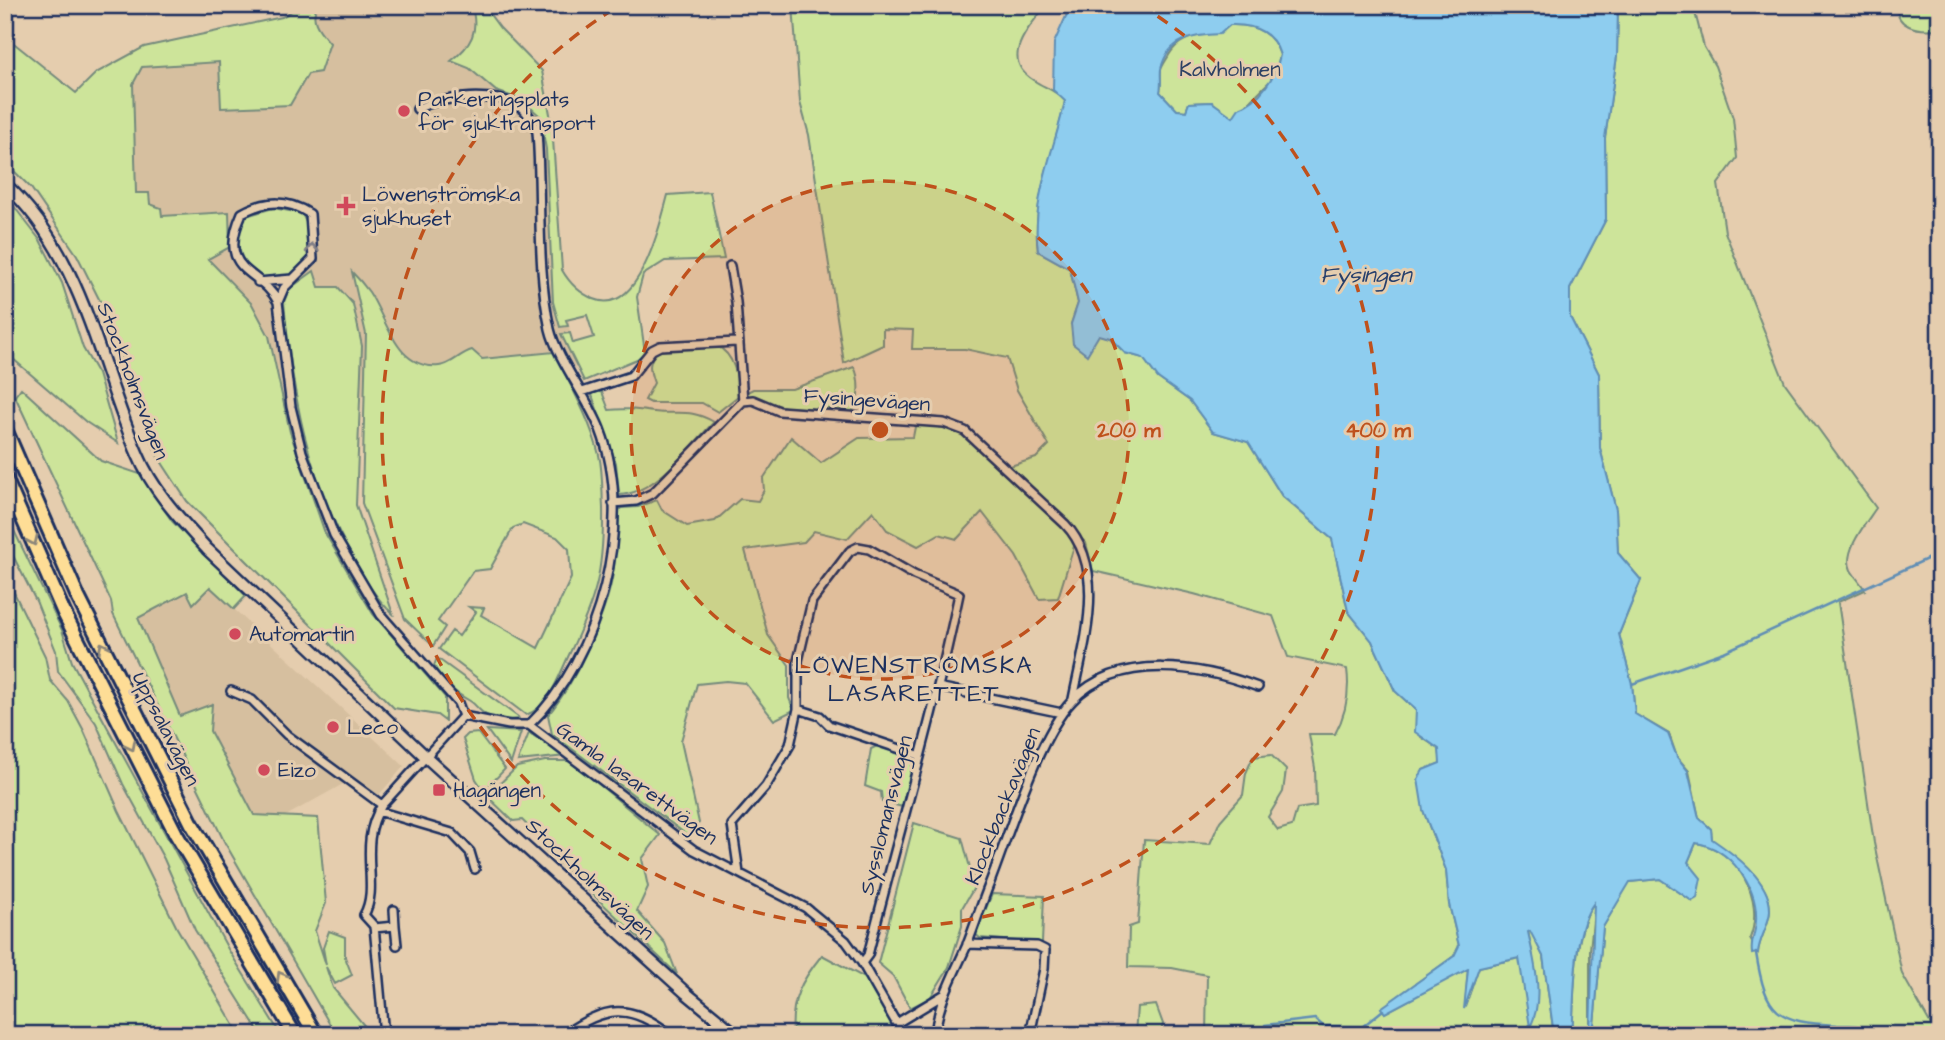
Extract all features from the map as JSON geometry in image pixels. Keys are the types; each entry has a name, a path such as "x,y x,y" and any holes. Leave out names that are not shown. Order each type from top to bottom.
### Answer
{"highway":[{"name":"Uppsalavägen","path":"5,429 78,597 191,824 316,1035"},
{"name":"Uppsalavägen","path":"5,478 64,613 176,834 295,1035"}],"street":[{"path":"416,109 428,102 490,97 508,100 530,116 537,132 544,282 551,331 600,429 609,460 613,503 610,567 604,593 563,685 529,725 509,725 463,716"},
{"name":"Stockholmsvägen","path":"5,184 54,247 74,281 138,457 155,485 206,549 425,756 686,993 737,1035"},
{"path":"278,302 292,279 313,260 310,214 295,204 271,202 242,213 236,227 236,257 243,270 272,291 278,302 285,372 302,452 334,535 381,615 458,703 463,716"},
{"path":"613,503 635,501 653,493 743,401 736,302 730,266"},
{"path":"257,282 292,279"},
{"path":"582,392 631,376 652,350 660,346 737,342"},
{"name":"Fysingevägen","path":"743,401 753,401 779,411 944,423 965,431 980,443 1007,473 1076,536 1086,555 1091,575 1087,627 1073,699"},
{"name":"Sysslomansvägen","path":"798,709 798,661 811,601 850,551 858,547 869,550 914,575 959,594 938,687 918,755 868,956 862,962"},
{"name":"Klockbackavägen","path":"935,1035 944,994 967,944 1024,794 1062,712 1073,699 1116,675 1156,668 1219,673 1258,687"},
{"path":"938,687 1062,712"},
{"path":"231,691 252,700 287,734 380,808 452,833 470,852 475,869"},
{"path":"739,873 732,825 766,786 790,745 798,709 820,716 829,724 918,755"},
{"path":"384,1035 374,928 364,915 370,896 367,852 373,821 380,808 463,716"},
{"name":"Gamla lasarettvägen","path":"529,725 684,843 806,908 846,941 862,962 903,1035"},
{"path":"394,910 397,945"},
{"path":"374,928 395,926"},
{"path":"967,944 1037,946 1045,950 1044,968 1030,1035"},
{"path":"897,1023 944,994"},
{"path":"563,1035 599,1014 625,1010 652,1020 671,1035"}],"shaded area":[{"name":"Löwenströmska sjukhuset","path":"301,5 483,5 500,28 542,71 552,125 557,237 580,405 283,392 269,336 136,219 133,83 144,47 282,17"},
{"path":"210,587 404,766 378,796 352,779 284,817 254,816 210,731 212,704 180,716 137,618 187,592 192,603"}],"green space":[{"path":"301,5 318,5 315,21 330,43 320,72 308,74 290,105 221,108 219,62 142,67 133,84 136,193 149,193 150,204 161,208 162,216 229,212 230,247 208,259 252,304 269,336 290,432 325,533 373,614 445,697 445,721 437,715 394,708 187,501 157,455 100,301 77,255 31,188 5,162 5,36 76,93 96,73 144,47 282,17"},
{"path":"471,5 483,5 500,28 542,71 552,125 562,270 579,291 594,299 609,301 623,295 635,283 645,266 668,195 710,192 724,259 665,261 643,275 637,297 645,352 637,359 584,381 561,334 570,333 573,343 594,337 587,315 566,320 568,326 560,327 553,302 546,149 540,116 522,100 496,91 469,68 451,61 464,50 472,37 474,14"},
{"path":"793,5 1071,5 1069,15 1053,7 1044,8 1024,35 1017,54 1023,72 1065,101 1045,175 1037,231 1038,251 1070,269 1078,303 1071,324 1110,338 1125,353 1143,358 1158,378 1190,401 1213,432 1248,442 1282,496 1332,539 1348,611 1372,641 1395,691 1416,710 1421,737 1439,749 1441,763 1423,770 1423,810 1446,870 1449,904 1459,946 1454,956 1382,1008 1385,1013 1468,968 1465,1007 1479,967 1520,958 1531,1026 1533,957 1528,931 1531,931 1543,956 1554,1035 1206,1035 1207,975 1172,968 1128,967 1129,927 1138,924 1144,840 1210,844 1220,821 1243,795 1246,773 1253,757 1271,755 1286,770 1283,792 1268,817 1278,830 1292,826 1297,809 1316,806 1315,768 1309,734 1335,734 1346,703 1347,669 1288,657 1273,616 1194,594 1093,571 1086,543 1007,467 1036,458 1049,445 1017,390 1007,358 965,349 912,349 913,330 883,329 883,345 844,363 809,135 800,102"},
{"path":"1618,5 1693,5 1704,47 1715,66 1733,118 1737,158 1718,184 1725,232 1785,383 1876,508 1856,538 1850,555 1851,570 1865,590 1838,602 1874,843 1902,974 1937,1035 1593,1035 1603,927 1629,882 1660,879 1692,901 1688,862 1696,843 1711,847 1724,855 1744,879 1754,908 1750,938 1758,952 1770,910 1764,888 1757,878 1740,860 1712,840 1711,829 1699,818 1689,771 1677,757 1669,734 1635,714 1632,684 1619,634 1641,580 1618,553 1616,510 1600,448 1599,374 1570,317 1570,289 1606,219 1605,138 1617,56"},
{"path":"1897,5 1931,6 1940,12 1940,25 1935,29 1909,26 1900,18"},
{"name":"Kalvholmen","path":"1230,25 1255,28 1273,40 1280,55 1274,77 1233,118 1212,102 1189,103 1186,111 1177,110 1160,92 1161,70 1169,55 1175,47 1189,38"},
{"path":"5,195 40,240 62,283 83,348 98,374 118,443 86,422 5,352"},
{"path":"273,208 301,213 308,229 308,257 299,271 291,276 258,278 242,257 239,232 246,216"},
{"path":"314,271 319,287 338,287 353,304 362,346 356,505 393,614 371,588 337,528 313,466 304,434 292,369 284,302 289,289"},
{"path":"352,272 369,292 395,341 412,360 424,365 444,365 472,350 482,359 554,352 590,428 599,455 602,481 603,531 600,568 592,601 552,691 541,706 526,715 439,649 452,631 459,636 476,612 469,607 484,608 481,615 538,648 571,578 569,549 557,537 523,524 513,528 490,569 473,571 438,621 445,627 433,646 405,619 362,503 366,334"},
{"path":"717,346 731,361 738,389 738,396 718,412 702,403 651,403 645,400 654,383 651,362 659,350"},
{"path":"854,367 858,389 853,411 785,407 747,397 747,392 753,389 792,389"},
{"path":"21,388 101,461 140,474 172,521 246,596 234,609 210,587 193,604 187,592 138,618 180,716 212,704 210,731 254,815 318,818 326,903 315,931 326,965 323,948 329,931 345,937 345,957 352,975 335,984 326,967 333,988 372,1035 336,1035 225,843 113,614 111,601 15,396"},
{"path":"596,391 602,392 609,410 691,413 714,422 659,478 633,493 619,495 616,463 592,395"},
{"path":"916,422 943,426 965,435 1064,526 1075,543 1058,598 1039,599 1016,556 982,512 957,539 939,534 918,546 887,530 873,511 847,539 814,531 804,542 745,550 768,635 789,665 789,698 794,710 774,720 745,683 726,681 697,684 681,741 699,823 687,835 552,734 548,715 570,683 590,645 611,585 616,513 621,508 638,507 657,500 662,510 687,526 715,521 740,499 758,501 764,490 763,479 791,437 821,463 859,438 913,437"},
{"path":"5,512 62,630 72,662 228,949 281,1035 261,1035 195,930 164,859 123,784 96,723 58,671 56,651 36,601 5,540"},
{"path":"5,574 45,656 50,680 68,701 83,729 119,811 177,928 240,1035 5,1035"},
{"path":"437,658 519,719 500,719 486,715 445,682 434,666"},
{"path":"487,730 521,732 511,763"},
{"path":"478,733 505,769 484,791 476,779 463,739 468,734"},
{"path":"529,733 566,756 518,761"},
{"path":"879,745 911,755 913,764 903,807 882,802 881,792 865,786 871,749"},
{"path":"545,761 571,761 660,835 642,859 648,887 637,911 665,943 677,974 547,851 541,839 522,820 513,821 487,796 517,767"},
{"path":"914,823 962,838 975,886 962,908 962,926 949,967 930,998 910,1008 893,976 878,963"},
{"path":"992,894 1044,896 1042,943 980,938 975,934"},
{"path":"1595,901 1590,950 1590,1035 1572,1035 1578,947 1582,930"},
{"path":"822,955 865,978 898,1035 793,1035 793,1011 798,992"},
{"path":"1156,1005 1163,1024 1160,1035 1135,1035 1137,1007"}],"water":[{"name":"Fysingen","path":"1071,5 1618,5 1617,56 1605,138 1606,219 1570,289 1570,317 1599,374 1600,448 1616,510 1618,553 1641,580 1619,634 1632,684 1635,714 1668,734 1677,757 1688,771 1699,818 1711,829 1712,839 1749,869 1764,888 1770,915 1758,953 1752,954 1756,925 1755,908 1747,882 1740,871 1720,852 1696,843 1688,862 1701,878 1697,898 1692,901 1660,879 1630,882 1603,927 1593,1035 1590,1035 1594,903 1587,915 1578,947 1572,1035 1554,1035 1543,956 1530,931 1528,932 1538,992 1530,1027 1519,958 1479,967 1464,1009 1468,969 1385,1013 1381,1008 1454,956 1459,946 1449,904 1446,870 1423,810 1418,779 1423,770 1440,763 1439,749 1415,732 1416,710 1395,691 1372,641 1348,611 1332,539 1282,496 1248,442 1213,432 1190,401 1158,378 1143,358 1125,353 1110,338 1099,335 1087,355 1073,344 1071,324 1078,303 1070,269 1038,251 1041,194 1065,101 1053,90 1054,43","holes":["1230,25 1255,28 1273,40 1280,55 1271,79 1260,94 1239,108 1233,117 1212,102 1189,103 1186,111 1177,110 1160,92 1161,69 1165,59 1170,51 1184,40 1220,34"]}],"waterway":[{"path":"1632,684 1724,652 1940,553"},
{"path":"1756,953 1764,990 1778,1011 1800,1021 1858,1026 1878,1035"},
{"path":"1265,1025 1315,1019 1323,1026 1362,1027 1383,1010"}],"place":[{"name":"Parkeringsplats för sjuktransport","path":"404,111"},
{"name":"Löwenströmska sjukhuset","path":"346,206"},
{"name":"Automartin","path":"235,634"},
{"name":"Leco","path":"333,727"},
{"name":"Eizo","path":"264,770"},
{"name":"Hagängen","path":"439,790"}],"district":[{"name":"LÖWENSTRÖMSKA LASARETTET","path":"914,680"}]}
